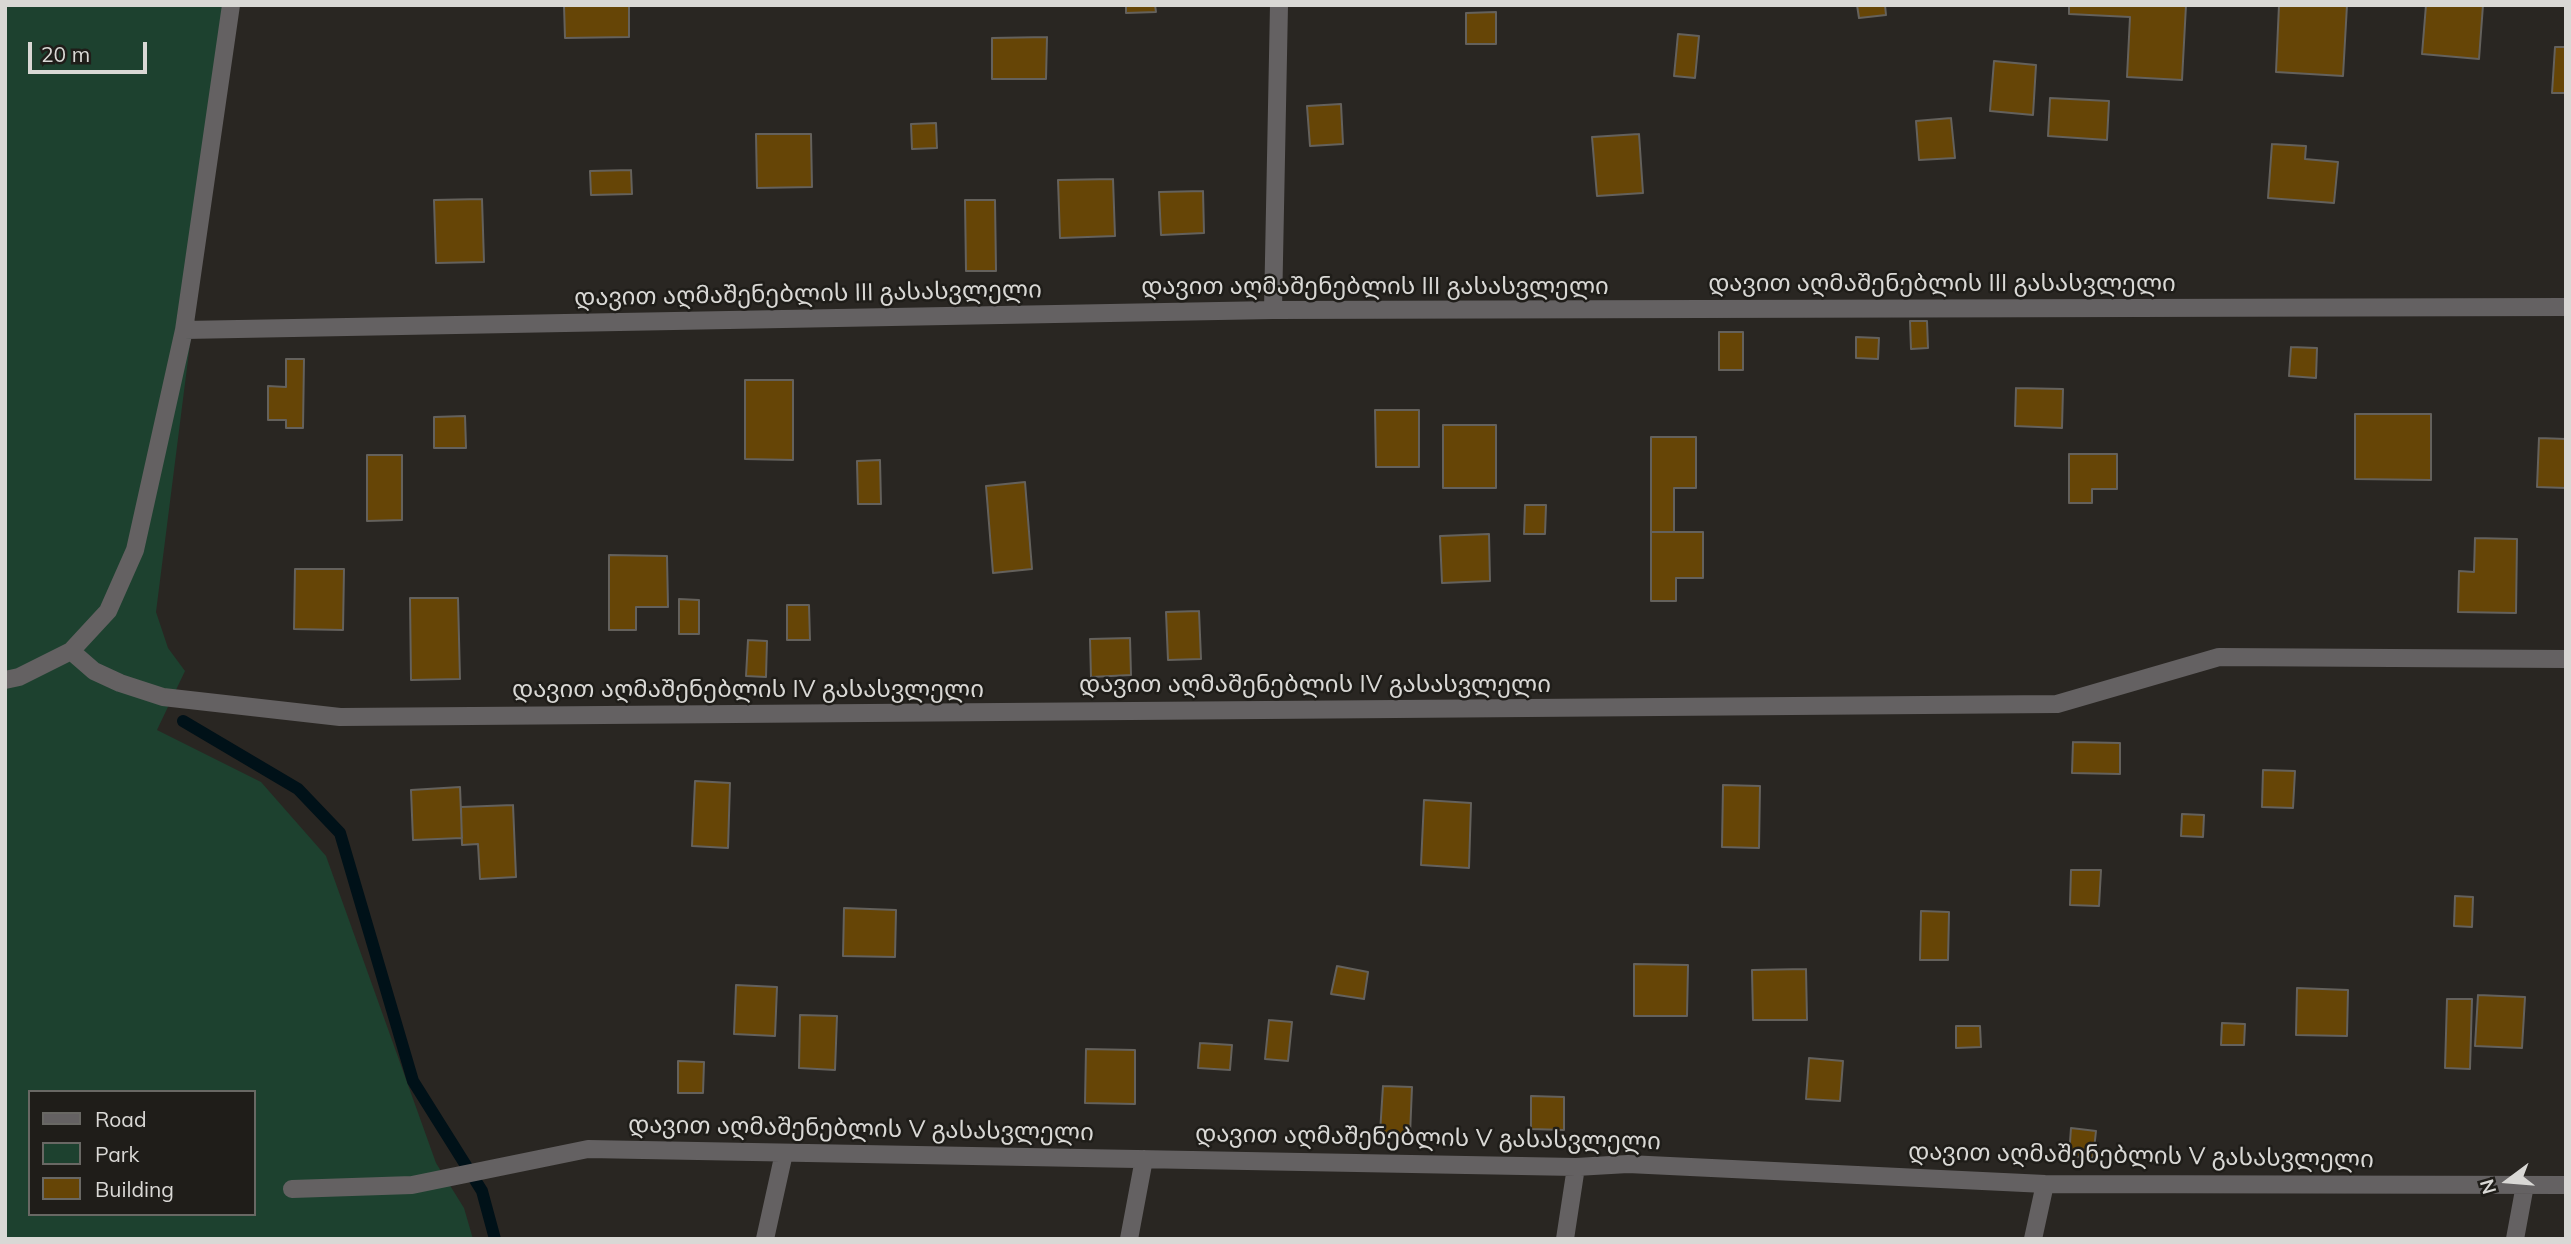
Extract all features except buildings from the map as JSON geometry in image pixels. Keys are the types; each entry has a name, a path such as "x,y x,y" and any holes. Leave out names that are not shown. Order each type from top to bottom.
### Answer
{"street":[{"path":"5,680 19,677 71,650 108,611 135,550 184,330 231,5"},
{"path":"1273,310 1279,5"},
{"name":"დავით აღმაშენებლის III გასასვლელი","path":"184,330 1273,310 2566,307"},
{"name":"დავით აღმაშენებლის IV გასასვლელი","path":"71,650 94,671 163,697 340,717 2057,704 2219,657 2566,659"},
{"name":"დავით აღმაშენებლის V გასასვლელი","path":"292,1189 412,1185 588,1149 1576,1167 1628,1164 2045,1184 2566,1185"},
{"path":"765,1239 784,1153"},
{"path":"1129,1239 1144,1159"},
{"path":"1565,1239 1576,1167"},
{"path":"2034,1239 2045,1184"},
{"path":"2515,1239 2525,1185"}],"green space":[{"path":"5,5 233,5 156,612 168,648 185,671 157,730 261,782 326,856 436,1163 464,1208 473,1239 5,1239"}],"waterway":[{"path":"183,721 298,789 340,833 413,1081 482,1191 495,1239"}]}
